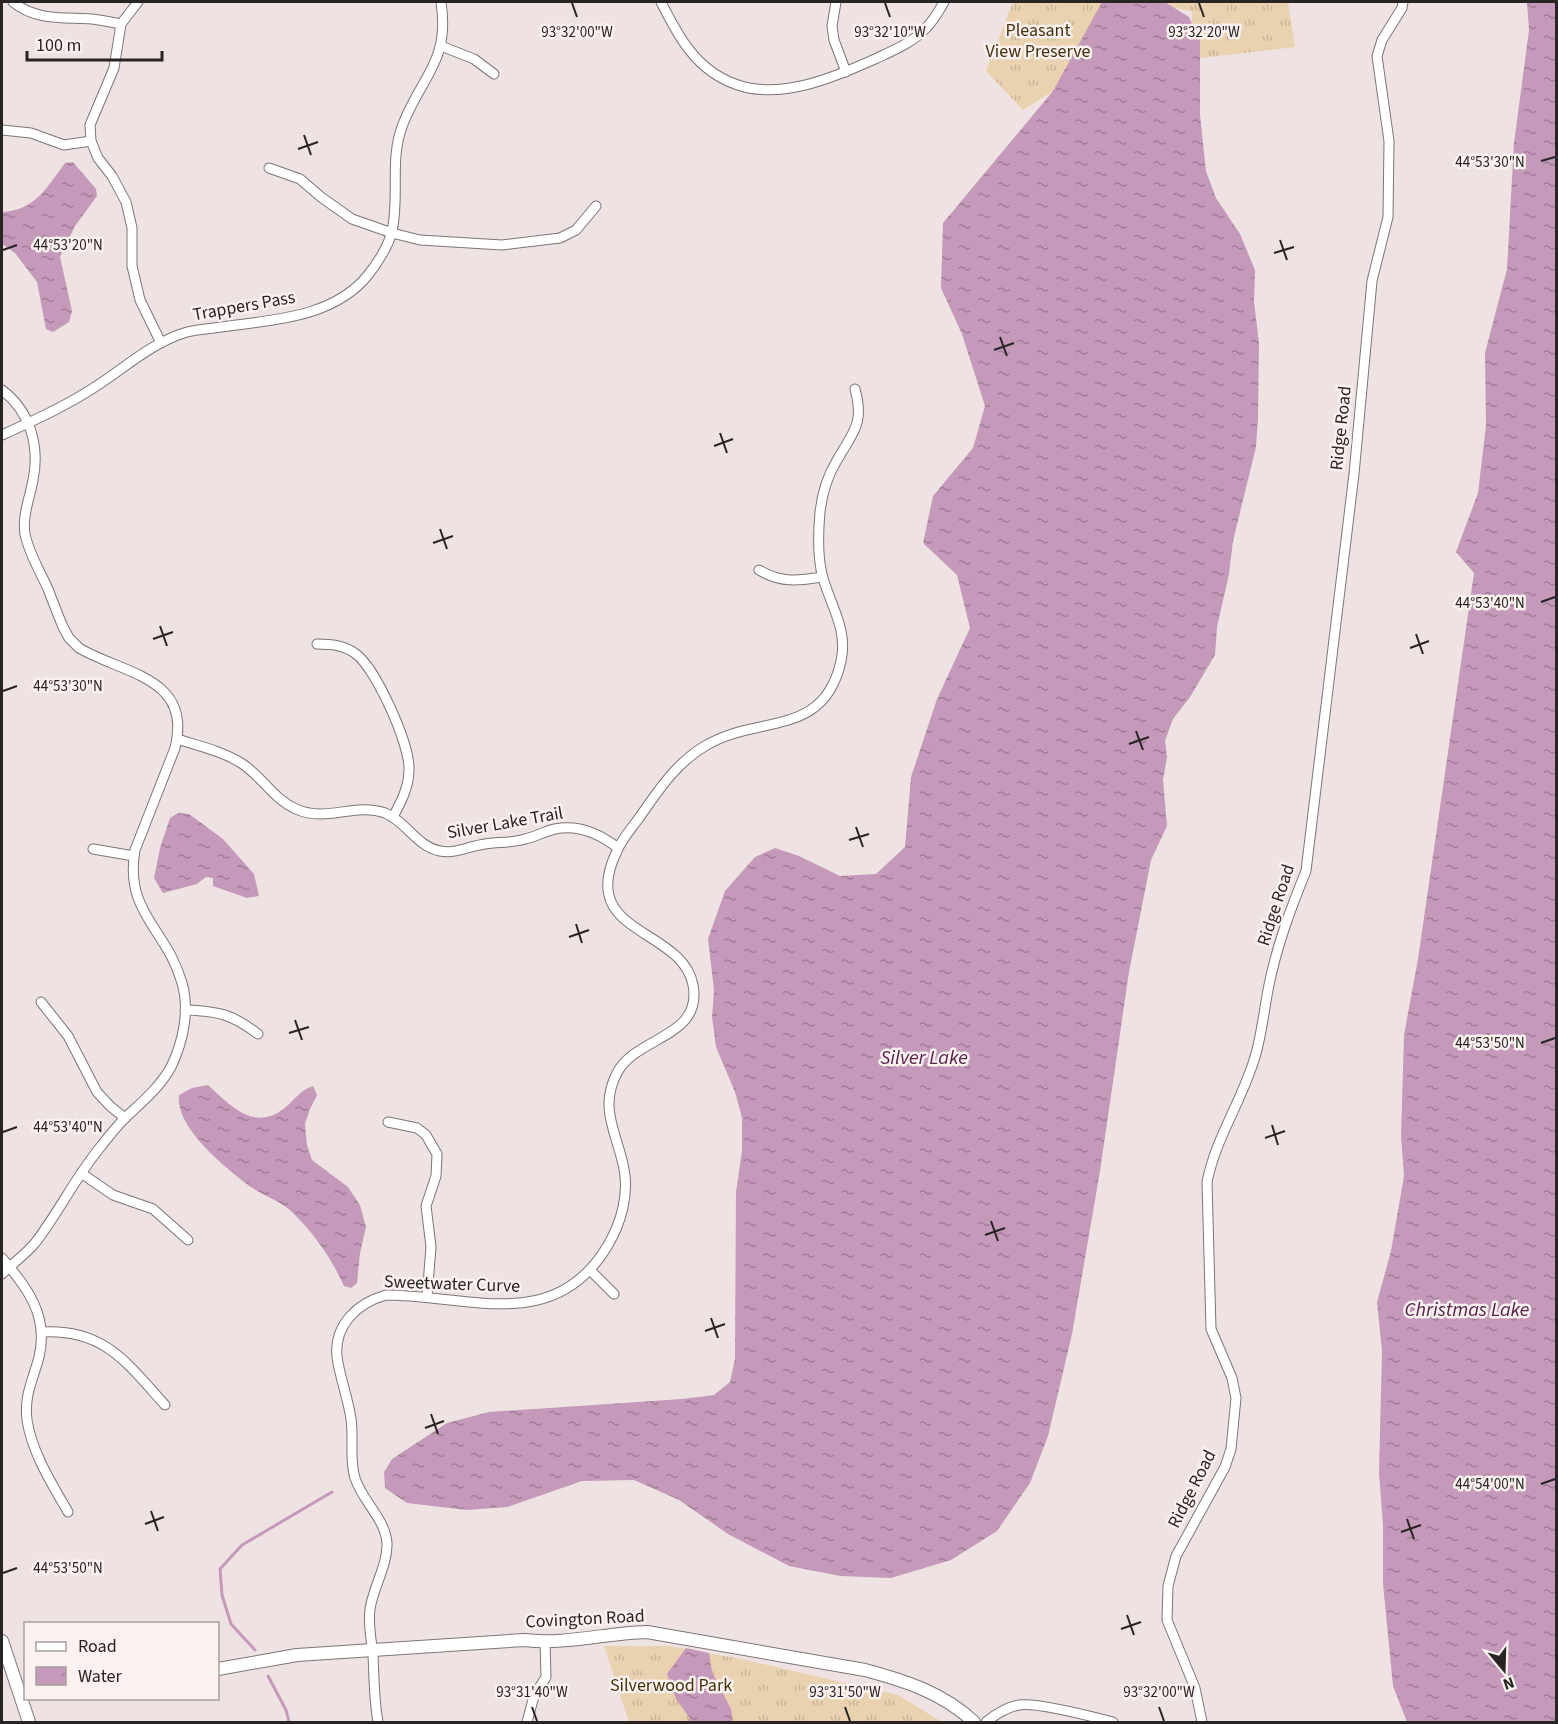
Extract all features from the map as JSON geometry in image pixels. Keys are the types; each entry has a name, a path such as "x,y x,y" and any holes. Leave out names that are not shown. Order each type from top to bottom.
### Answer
{"street":[{"path":"13,2 33,14 59,19 92,19 121,24"},
{"path":"138,2 121,24 114,68 90,125 91,141 98,158 112,176 126,202 132,228 132,266 140,300 161,343"},
{"name":"Trappers Pass","path":"2,435 71,402 99,385 134,358 187,332 272,321 330,304 353,290 369,274 392,233 395,209 395,150 404,123 435,65 441,46 441,2"},
{"path":"661,2 680,38 701,65 736,85 757,89 789,89 818,83 893,51 925,30 944,2"},
{"path":"836,2 832,26 834,40 846,72"},
{"name":"Ridge Road","path":"1202,1722 1196,1688 1167,1620 1167,1609 1168,1586 1176,1556 1225,1467 1232,1449 1236,1398 1232,1378 1211,1329 1207,1182 1218,1142 1243,1092 1255,1058 1279,945 1306,871 1354,474 1372,281 1388,217 1389,141 1377,56 1382,40 1404,2"},
{"path":"441,46 474,59 494,74"},
{"path":"2,130 31,133 64,144 91,141"},
{"path":"269,168 300,179 352,219 420,240 502,245 560,238 576,230 596,206"},
{"name":"Sweetwater Curve","path":"378,1722 370,1611 374,1588 386,1555 387,1542 381,1523 360,1490 352,1463 352,1423 348,1396 337,1357 342,1329 349,1316 360,1306 386,1295 509,1305 551,1296 570,1286 590,1270 602,1256 612,1238 621,1217 625,1196 625,1175 621,1154 609,1119 611,1088 617,1073 637,1050 677,1029 686,1020 694,997 691,978 682,962 627,922 616,911 609,897 609,869 618,848 657,792 674,771 691,756 729,734 789,722 804,715 818,705 837,676 843,645 841,627 822,577 819,547 821,506 826,484 835,463 855,431 859,403 855,389"},
{"path":"2,390 22,411 36,448 34,477 26,511 25,531 29,550 63,627 69,638 79,648 157,684 174,706 178,720 177,739 134,856 134,885 138,901 146,917 168,948 177,967 183,987 185,1010 184,1029 170,1068 158,1086 124,1118 93,1155 34,1245 5,1270"},
{"path":"759,570 782,580 794,581 822,577"},
{"path":"316,644 344,647 355,653 365,663 402,735 408,751 408,785 393,817"},
{"name":"Silver Lake Trail","path":"177,739 224,754 242,763 283,802 297,810 329,815 359,809 373,810 393,817 417,840 441,851 454,852 484,844 524,840 557,829 574,828 603,836 618,848"},
{"path":"93,849 134,856"},
{"path":"41,1002 68,1036 97,1092 124,1118"},
{"path":"185,1010 219,1012 231,1016 258,1034"},
{"path":"387,1122 417,1128 426,1135 437,1154 436,1176 426,1206 431,1247 427,1298"},
{"path":"81,1173 113,1195 153,1209 188,1240"},
{"path":"2,1258 5,1270 29,1292 36,1307 42,1332 39,1357 28,1388 27,1420 33,1443 43,1466 68,1512"},
{"path":"590,1270 614,1294"},
{"path":"42,1332 73,1333 104,1344 129,1365 165,1405"},
{"name":"Covington Road","path":"219,1669 297,1655 525,1640 545,1642 627,1632 647,1632 865,1670 897,1678 938,1695 957,1707 974,1722"},
{"path":"2,1641 29,1722"},
{"path":"527,1722 534,1696 546,1677 545,1642"},
{"path":"986,1722 1009,1707 1023,1704 1093,1716 1113,1722"}],"green space":[{"name":"Pleasant View Preserve","path":"1013,2 1103,2 1053,91 1023,110 986,71"},
{"path":"1165,2 1288,2 1295,47 1200,58 1200,40 1192,23 1192,11 1175,8"},
{"name":"Silverwood Park","path":"604,1646 669,1646 741,1659 898,1695 942,1722 629,1722"}],"water":[{"name":"Silver Lake","path":"1102,2 1165,2 1189,17 1200,40 1200,115 1206,171 1216,198 1240,234 1255,270 1254,302 1259,343 1258,418 1256,447 1233,541 1229,574 1217,627 1215,655 1190,697 1173,719 1165,741 1167,757 1163,780 1167,826 1151,860 1129,972 1100,1171 1072,1334 1048,1436 1030,1483 997,1531 951,1560 891,1578 840,1576 789,1566 728,1534 679,1500 634,1480 582,1481 507,1507 467,1510 407,1503 385,1488 384,1472 392,1459 447,1423 489,1412 714,1395 730,1382 735,1359 736,1192 742,1151 742,1118 735,1092 716,1047 712,1017 714,990 708,939 725,891 755,857 775,848 799,856 840,876 876,874 905,847 911,777 937,699 970,628 957,575 923,543 933,496 973,448 985,406 962,334 941,288 943,223 1053,91"},
{"name":"Christmas Lake","path":"1527,2 1556,2 1556,1722 1407,1722 1393,1686 1383,1584 1383,1526 1379,1472 1382,1351 1377,1302 1391,1251 1404,1176 1401,1136 1404,1035 1418,959 1474,573 1456,552 1478,493 1486,425 1485,353 1507,269 1514,143 1529,30"},
{"path":"73,162 96,189 97,196 75,226 60,257 72,311 69,322 53,332 46,329 37,282 15,253 2,244 2,212 24,207 32,202 46,189 65,163"},
{"path":"178,813 189,814 223,839 254,874 259,896 247,898 213,886 213,878 206,877 197,884 163,893 154,878 160,848 170,818"},
{"path":"208,1085 236,1109 255,1117 276,1114 302,1092 313,1086 317,1095 305,1124 307,1145 312,1160 348,1187 360,1205 366,1227 357,1283 351,1288 344,1286 322,1248 294,1214 241,1179 204,1147 194,1134 180,1108 179,1095 192,1088"},
{"path":"686,1648 709,1653 712,1672 731,1709 733,1722 689,1722 689,1717 676,1699 667,1674"}],"waterway":[{"path":"255,1650 231,1624 222,1595 220,1569 242,1545 332,1492"},
{"path":"268,1676 286,1710 289,1722"}]}
